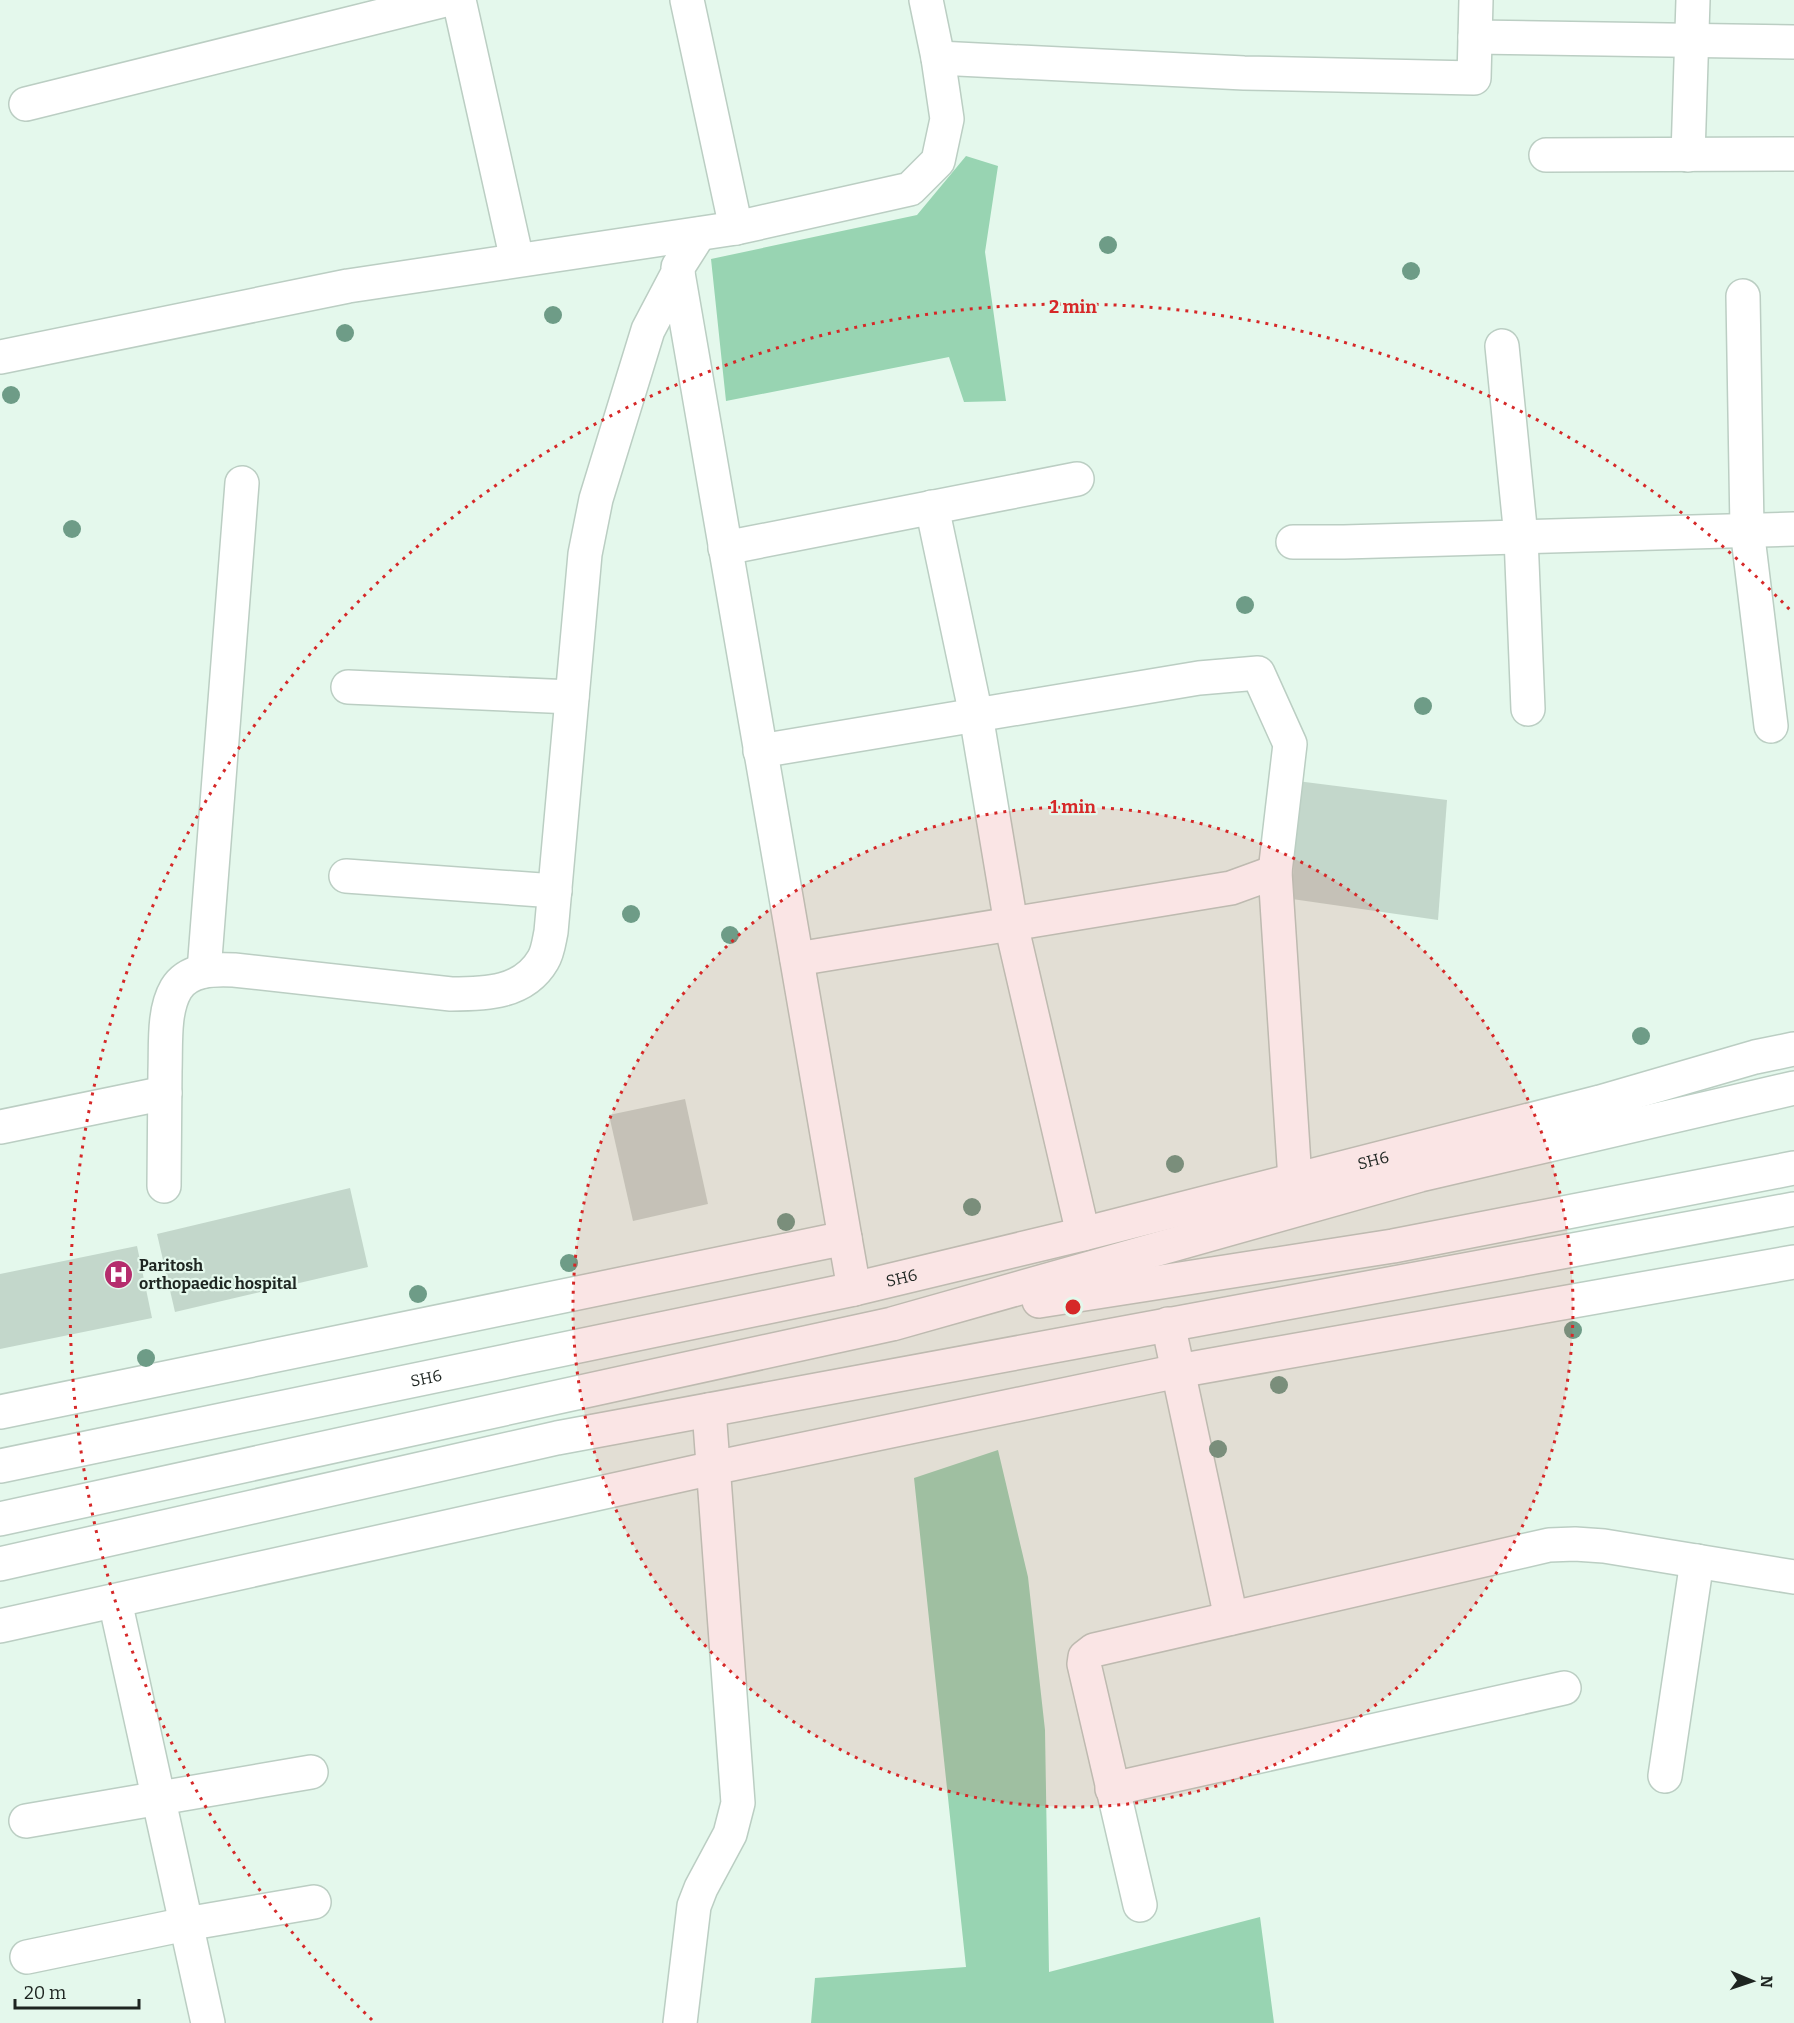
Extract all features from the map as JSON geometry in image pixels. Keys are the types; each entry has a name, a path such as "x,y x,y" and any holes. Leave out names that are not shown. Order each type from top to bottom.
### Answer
{"street":[{"path":"26,104 445,0"},
{"path":"459,0 517,260"},
{"path":"687,0 736,228"},
{"path":"0,357 348,286 736,228 910,189 938,161 947,119 926,0"},
{"path":"938,58 1244,74 1474,78 1476,0"},
{"path":"1688,154 1693,0"},
{"path":"1475,37 1794,42"},
{"path":"1546,155 1794,154"},
{"path":"699,234 678,267 678,273 854,1289"},
{"path":"164,1186 166,1035 169,1008 176,988 188,976 204,971 234,970 451,994 485,994 508,988 528,979 544,958 551,932 585,554 596,499 648,330 678,273"},
{"path":"1743,296 1747,529 1771,726"},
{"path":"1502,346 1521,537 1528,709"},
{"path":"725,548 1077,479"},
{"path":"204,971 242,483"},
{"path":"932,507 976,715 1011,924 1083,1234"},
{"path":"1293,542 1794,529"},
{"path":"760,751 1198,678 1258,673 1290,744 1275,872 1295,1180"},
{"path":"348,687 572,697"},
{"path":"797,959 1231,888 1275,872"},
{"path":"346,876 555,891"},
{"name":"SH6","path":"0,1466 854,1289 1295,1180 1600,1102 1755,1057 1794,1049"},
{"path":"0,1519 892,1324 1420,1176 1794,1088"},
{"path":"0,1126 165,1093"},
{"path":"892,1324 1393,1246 1794,1167"},
{"path":"0,1564 557,1438 1794,1209"},
{"path":"0,1412 845,1238"},
{"path":"0,1626 713,1468 1179,1371 1794,1263"},
{"path":"1168,1324 1231,1618"},
{"path":"680,2023 694,1906 730,1834 738,1803 709,1410"},
{"path":"1140,1905 1084,1664 1085,1657 1094,1650 1549,1545 1604,1546 1794,1577"},
{"path":"1665,1776 1697,1561"},
{"path":"115,1600 208,2023"},
{"path":"1112,1789 1564,1688"},
{"path":"26,1821 312,1772"},
{"path":"27,1957 186,1924 314,1902"}],"green space":[{"path":"966,156 998,166 985,252 1006,401 964,402 949,357 726,401 711,259 917,215"},
{"path":"998,1450 1028,1577 1045,1730 1049,1972 1260,1917 1274,2023 811,2023 815,1978 966,1967 914,1478"}],"building":[{"path":"1297,781 1447,800 1438,920 1292,899"},
{"path":"685,1099 708,1204 633,1221 609,1115"},
{"path":"350,1188 368,1267 175,1312 157,1234"},
{"path":"137,1246 152,1318 0,1349 0,1274"}],"place":[{"name":"Paritosh orthopaedic hospital","path":"118,1274"}]}
